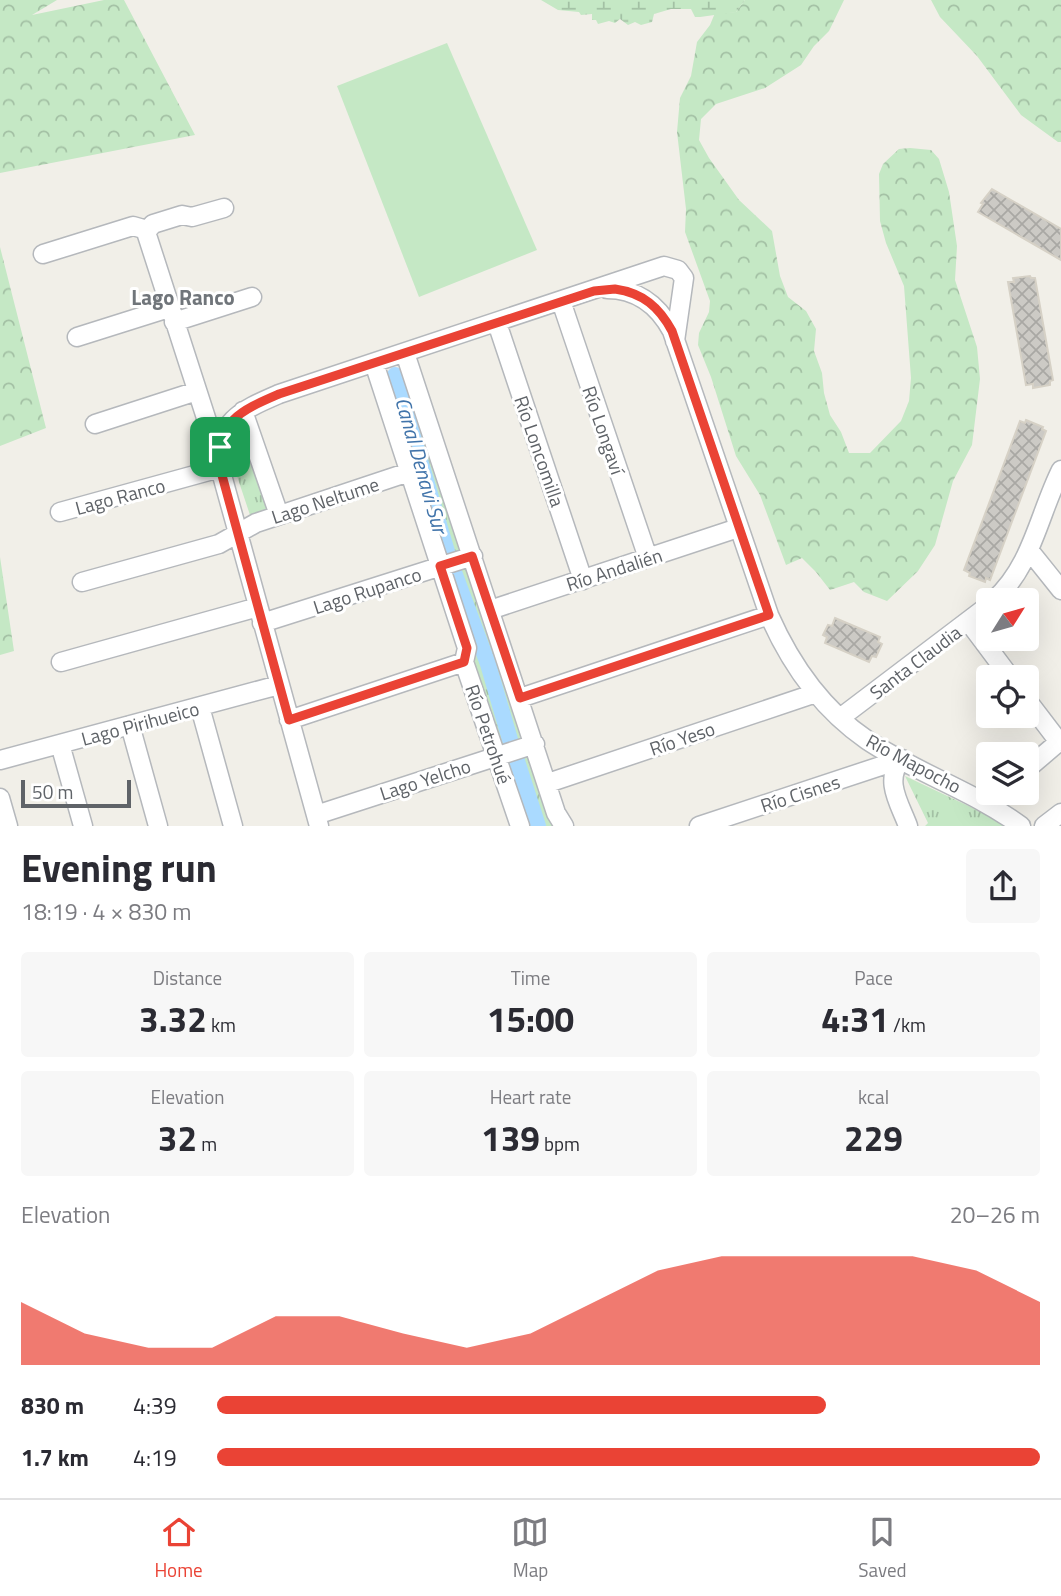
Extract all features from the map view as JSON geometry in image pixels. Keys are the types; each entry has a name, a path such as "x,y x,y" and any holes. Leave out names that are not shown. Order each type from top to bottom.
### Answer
{"street":[{"path":"146,230 153,224 182,215 192,217 224,208"},
{"path":"43,254 133,226 146,230"},
{"path":"146,230 197,391 212,434 220,447"},
{"name":"Río Mapocho","path":"594,291 656,268 669,266 678,270 685,284 675,341"},
{"name":"Río Mapocho","path":"594,291 615,289 645,298 661,313 675,341 769,615 790,657 816,693 840,718 869,741 902,760 976,791"},
{"path":"317,820 220,468 220,447 227,427 243,411 279,394 594,291"},
{"path":"77,337 252,297"},
{"name":"Río Longaví","path":"561,301 648,558"},
{"name":"Río Loncomilla","path":"497,323 583,580"},
{"name":"Río Petrohué","path":"405,353 558,817 564,826"},
{"name":"Río Petrohué","path":"374,363 467,648 464,662 520,826"},
{"path":"95,424 197,391"},
{"path":"243,411 279,515"},
{"name":"Lago Ranco","path":"60,512 220,468"},
{"path":"1005,588 1012,581 1029,550 1061,470"},
{"name":"Lago Neltume","path":"82,582 219,544 250,526 279,515 409,472"},
{"name":"Río Andalién","path":"491,610 738,528"},
{"path":"1029,550 1061,590"},
{"name":"Lago Rupanco","path":"61,662 260,615 472,556"},
{"path":"520,698 769,615"},
{"name":"Santa Claudia","path":"840,718 976,615"},
{"path":"968,621 1001,665"},
{"path":"289,720 464,662"},
{"name":"Lago Pirihueico","path":"0,760 279,685"},
{"name":"Río Yeso","path":"548,783 816,693"},
{"path":"200,706 233,826"},
{"path":"1039,715 1060,741 1039,759"},
{"path":"130,725 158,826"},
{"path":"60,744 83,826"},
{"name":"Lago Yelcho","path":"317,820 535,744"},
{"path":"902,760 894,770 892,779 908,826"},
{"name":"Río Cisnes","path":"699,826 902,760"},
{"path":"0,798 8,826"},
{"name":"Río Mapocho","path":"1000,805 1021,826"},
{"path":"1044,826 1061,813"}],"green space":[{"path":"0,0 57,0 32,15 104,0 124,0 195,135 0,173"},
{"path":"541,0 745,0 736,12 695,17 691,9 671,9 654,14 652,22 641,25 635,22 628,25 620,19 615,23 609,21 598,24 596,20 592,20 592,14 581,15 579,12 558,10"},
{"path":"745,0 844,0 829,31 801,65 765,88 716,104 701,119 699,140 739,200 772,231 780,276 788,297 806,311 816,329 814,351 822,373 824,393 830,415 841,432 849,453 870,453 901,421 909,401 911,378 904,286 880,221 879,174 883,164 899,149 931,150 939,159 949,192 957,246 955,280 977,347 980,379 972,445 953,481 935,545 918,571 887,601 864,592 854,582 830,590 802,558 786,565 760,495 736,456 698,345 699,333 709,312 710,301 685,232 686,209 677,132 680,98 691,76 697,42 715,13 736,12"},
{"path":"931,0 1061,0 1061,142 1021,115 977,56 940,17"},
{"path":"447,43 537,250 419,297 337,86"},
{"path":"0,247 46,428 0,446"},
{"path":"408,378 557,826 525,826 385,385"},
{"path":"245,427 272,510 252,521 229,452 237,435"},
{"path":"0,557 14,651 0,655"},
{"path":"905,776 994,818 1003,826 925,826 928,823"}],"building":[{"path":"992,189 1061,229 1061,260 978,212 983,204 981,203"},
{"path":"1013,278 1035,278 1053,380 1050,385 1033,388 1033,384 1026,385 1008,282 1014,282"},
{"path":"1026,420 1046,431 990,580 986,578 985,582 969,576 970,573 964,570 1020,421 1025,423"},
{"path":"835,618 880,637 878,642 882,644 876,657 872,656 869,662 825,643 827,637 823,635 828,625 832,626"}],"waterway":[{"name":"Canal Denavi Sur","path":"395,375 448,555"},
{"name":"Canal Denavi Sur","path":"454,572 488,664 511,743"},
{"name":"Canal Denavi Sur","path":"516,758 538,826"}],"district":[{"name":"Lago Ranco","path":"183,297"}],"route":[{"path":"615,289 635,293 645,298 661,313 672,331 769,615 520,698 472,556 440,566 467,648 464,662 289,720 220,468 220,447 227,427 237,415 279,394 594,291 615,289"}]}
